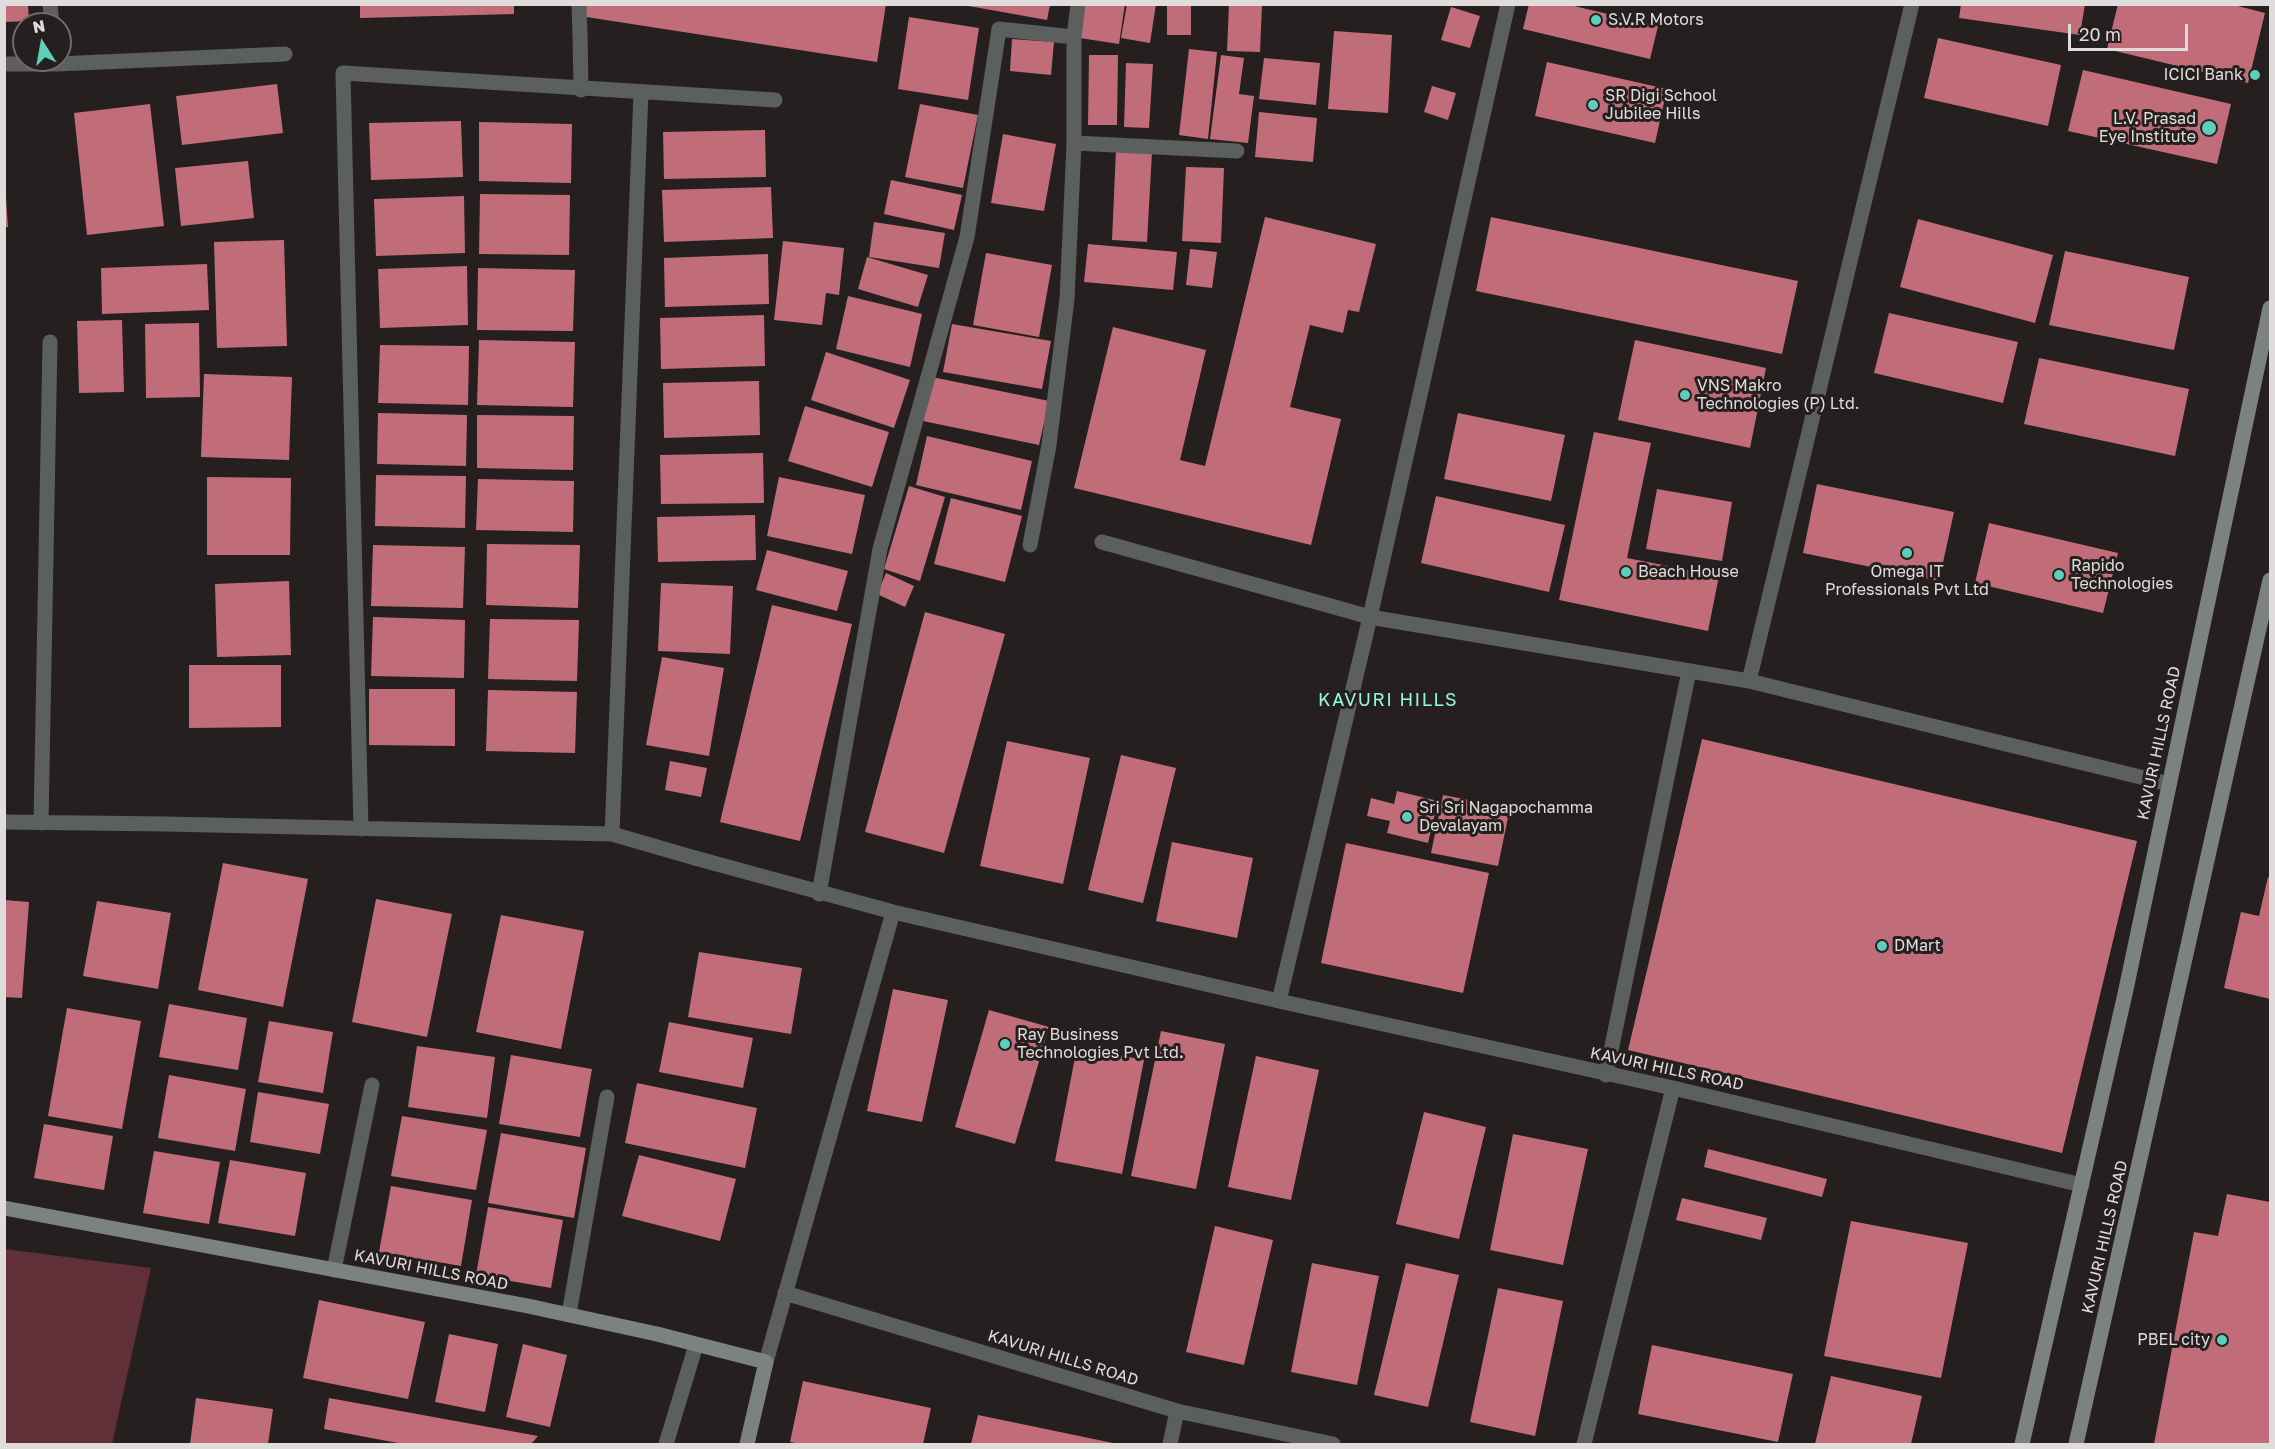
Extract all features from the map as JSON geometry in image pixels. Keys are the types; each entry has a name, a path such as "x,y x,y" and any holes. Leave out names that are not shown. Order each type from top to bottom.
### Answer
{"street":[{"path":"579,4 581,90"},
{"path":"1030,545 1049,445 1067,299 1074,143 1074,38 1078,4"},
{"path":"1279,1001 1370,617 1508,4"},
{"path":"1749,681 1912,4"},
{"path":"819,894 880,549 967,237 999,29 1074,38"},
{"path":"72,61 285,54"},
{"path":"361,829 343,73 581,90 776,100"},
{"path":"612,834 641,92"},
{"path":"1074,143 1238,151"},
{"name":"KAVURI HILLS ROAD","path":"2022,1444 2125,994 2271,308"},
{"path":"41,823 50,342"},
{"path":"1102,542 1370,617 1749,681 2169,784"},
{"name":"KAVURI HILLS ROAD","path":"2076,1444 2271,580"},
{"path":"1606,1075 1689,671"},
{"name":"KAVURI HILLS ROAD","path":"4,822 612,834 819,894 894,912 1606,1075 1673,1088 2082,1185"},
{"path":"747,1444 785,1293 894,912"},
{"path":"334,1270 372,1085"},
{"path":"1584,1444 1673,1088"},
{"path":"569,1314 607,1097"},
{"name":"KAVURI HILLS ROAD","path":"4,1208 569,1314 766,1362"},
{"name":"KAVURI HILLS ROAD","path":"785,1293 1177,1411 1333,1444"},
{"path":"666,1444 696,1345"},
{"path":"1170,1444 1177,1411"}],"shaded area":[{"path":"5,1249 151,1268 112,1444 5,1444"}],"building":[{"path":"4,4 28,4 28,12 12,12 12,22 4,22"},
{"path":"360,4 514,4 514,14 360,18"},
{"path":"582,4 886,4 877,62 580,16"},
{"path":"1084,4 1125,4 1119,44 1080,38"},
{"path":"1127,4 1156,4 1150,43 1121,38"},
{"path":"1167,4 1191,4 1191,35 1167,35"},
{"path":"1229,4 1262,4 1260,52 1227,51"},
{"path":"1529,4 1566,4 1658,26 1650,59 1523,29"},
{"path":"1961,4 2085,4 2080,35 1959,18"},
{"path":"2118,4 2230,4 2265,13 2248,83 2107,49"},
{"path":"963,5 1050,5 1047,20"},
{"path":"1451,7 1480,16 1470,48 1441,40"},
{"path":"909,17 979,28 968,100 898,89"},
{"path":"1334,31 1392,35 1388,113 1328,109"},
{"path":"1938,38 2061,65 2048,126 1924,98"},
{"path":"1012,39 1054,42 1051,75 1010,71"},
{"path":"1189,49 1217,52 1208,139 1179,135"},
{"path":"1089,55 1118,55 1117,125 1088,125"},
{"path":"1221,55 1244,58 1239,94 1254,96 1248,143 1210,139"},
{"path":"1264,58 1320,63 1316,105 1259,99"},
{"path":"1547,62 1667,89 1655,143 1535,116"},
{"path":"1126,63 1153,64 1149,128 1124,127"},
{"path":"2083,70 2231,104 2217,164 2068,131"},
{"path":"277,84 283,133 182,145 176,96"},
{"path":"1432,86 1456,93 1448,120 1424,112"},
{"path":"150,104 164,226 87,235 74,113"},
{"path":"920,104 978,115 963,188 905,177"},
{"path":"1259,112 1317,118 1313,162 1255,157"},
{"path":"461,121 463,177 371,180 369,123"},
{"path":"479,122 572,124 571,183 479,181"},
{"path":"765,130 766,177 664,179 663,132"},
{"path":"1003,134 1056,144 1044,211 991,203"},
{"path":"1116,150 1152,152 1147,242 1112,240"},
{"path":"248,161 254,218 181,226 175,168"},
{"path":"1186,167 1224,168 1221,243 1182,241"},
{"path":"891,180 962,195 954,230 884,214"},
{"path":"771,187 773,238 664,242 662,190"},
{"path":"480,194 570,195 569,255 479,254"},
{"path":"464,196 465,253 376,256 374,199"},
{"path":"4,198 6,198 8,227 4,227"},
{"path":"1265,217 1376,244 1359,312 1348,310 1343,333 1310,325 1290,407 1341,419 1311,545 1074,488 1113,327 1206,350 1180,460 1205,466"},
{"path":"1491,217 1798,281 1782,354 1476,291"},
{"path":"1918,219 2053,255 2035,323 1900,287"},
{"path":"874,222 945,233 939,268 869,257"},
{"path":"284,240 287,346 217,348 214,242"},
{"path":"783,241 844,248 839,295 826,293 822,325 774,320"},
{"path":"1088,244 1177,252 1173,290 1084,282"},
{"path":"1190,249 1217,252 1212,288 1186,285"},
{"path":"2065,251 2189,277 2174,350 2049,325"},
{"path":"986,253 1052,265 1039,337 973,325"},
{"path":"768,254 769,304 665,307 664,258"},
{"path":"867,257 928,275 918,307 858,289"},
{"path":"207,264 209,310 102,314 101,268"},
{"path":"467,266 468,325 380,328 378,269"},
{"path":"478,268 575,270 573,331 477,330"},
{"path":"848,296 922,314 910,367 836,349"},
{"path":"1889,313 2018,342 2003,403 1874,373"},
{"path":"764,315 765,366 661,369 660,318"},
{"path":"122,320 124,392 79,393 77,321"},
{"path":"199,323 200,397 146,398 145,324"},
{"path":"952,324 1051,341 1042,389 943,372"},
{"path":"479,340 575,342 573,407 477,405"},
{"path":"1635,340 1766,368 1750,448 1618,420"},
{"path":"380,345 469,346 468,405 378,403"},
{"path":"826,352 910,380 894,428 811,400"},
{"path":"2039,358 2189,389 2175,456 2024,424"},
{"path":"204,374 292,377 289,460 201,457"},
{"path":"932,377 1049,401 1039,445 923,421"},
{"path":"759,381 760,435 664,438 663,383"},
{"path":"805,406 889,432 872,487 788,461"},
{"path":"378,413 467,415 466,466 377,464"},
{"path":"1458,413 1565,435 1551,501 1444,479"},
{"path":"477,415 574,416 573,470 477,468"},
{"path":"1594,432 1651,443 1627,558 1719,576 1708,631 1559,600"},
{"path":"927,436 1032,461 1021,510 916,485"},
{"path":"763,453 764,503 661,504 660,455"},
{"path":"376,475 466,476 465,528 375,526"},
{"path":"207,477 291,478 290,555 207,555"},
{"path":"779,477 865,495 852,554 767,536"},
{"path":"478,479 574,481 573,532 476,530"},
{"path":"1817,484 1954,512 1939,581 1803,553"},
{"path":"909,486 945,497 920,581 884,569"},
{"path":"1657,489 1732,502 1722,561 1646,549"},
{"path":"1436,496 1565,525 1549,592 1421,563"},
{"path":"951,498 1022,516 1005,582 934,564"},
{"path":"755,515 756,560 658,562 657,517"},
{"path":"1989,523 2118,553 2103,613 1975,583"},
{"path":"487,544 580,545 578,608 486,605"},
{"path":"373,545 465,547 463,608 371,606"},
{"path":"767,550 848,571 837,611 756,590"},
{"path":"886,573 914,586 905,607 877,594"},
{"path":"289,581 291,655 217,657 215,584"},
{"path":"661,583 733,586 730,654 658,651"},
{"path":"772,605 852,624 800,841 720,822"},
{"path":"925,612 1005,634 944,853 865,832"},
{"path":"373,617 465,620 464,678 371,676"},
{"path":"490,619 579,620 577,681 488,679"},
{"path":"662,657 724,668 709,756 646,745"},
{"path":"189,665 281,665 281,727 189,728"},
{"path":"369,689 455,689 455,746 369,745"},
{"path":"488,690 577,692 575,753 486,751"},
{"name":"DMart","path":"1702,739 2137,841 2062,1153 1628,1050"},
{"path":"1007,741 1090,758 1063,884 980,866"},
{"path":"1121,755 1176,768 1143,903 1088,890"},
{"path":"670,761 707,768 701,797 665,790"},
{"path":"1397,791 1438,801 1428,843 1387,833 1390,821 1367,816 1371,798 1394,804"},
{"path":"1443,795 1510,808 1498,866 1431,853"},
{"path":"1172,842 1253,858 1237,938 1156,921"},
{"path":"1346,843 1489,873 1463,993 1321,963"},
{"path":"223,863 308,879 283,1007 198,990"},
{"path":"2268,877 2270,878 2270,999 2224,988 2241,912 2259,916"},
{"path":"376,899 452,914 427,1037 352,1022"},
{"path":"4,900 29,902 22,998 4,997"},
{"path":"97,901 171,913 158,989 83,976"},
{"path":"501,915 584,931 561,1049 476,1032"},
{"path":"699,952 802,968 791,1034 688,1017"},
{"path":"893,989 948,1000 922,1122 867,1111"},
{"path":"169,1004 247,1018 238,1070 159,1057"},
{"path":"67,1008 141,1021 122,1129 48,1116"},
{"path":"989,1010 1049,1027 1015,1144 955,1127"},
{"path":"269,1021 333,1032 323,1093 258,1082"},
{"path":"669,1022 753,1038 743,1088 659,1072"},
{"path":"1161,1031 1225,1044 1196,1189 1131,1176"},
{"path":"417,1046 495,1057 487,1118 408,1107"},
{"path":"1077,1047 1144,1060 1122,1174 1055,1161"},
{"path":"511,1055 592,1069 580,1137 499,1124"},
{"path":"1256,1056 1319,1070 1291,1200 1228,1187"},
{"path":"169,1075 246,1089 235,1151 158,1138"},
{"path":"637,1083 757,1108 745,1168 625,1143"},
{"path":"258,1092 329,1104 320,1154 250,1142"},
{"path":"1424,1112 1486,1127 1459,1239 1396,1224"},
{"path":"402,1116 487,1130 476,1190 391,1176"},
{"path":"44,1124 113,1136 104,1190 34,1178"},
{"path":"501,1133 586,1148 574,1218 488,1203"},
{"path":"1513,1134 1588,1149 1563,1265 1490,1250"},
{"path":"1708,1149 1827,1179 1822,1197 1704,1167"},
{"path":"154,1151 220,1162 209,1224 143,1213"},
{"path":"639,1155 736,1179 720,1241 622,1216"},
{"path":"230,1160 306,1173 295,1236 218,1223"},
{"path":"391,1186 472,1200 461,1266 379,1252"},
{"name":"PBEL city","path":"2227,1194 2270,1202 2270,1444 2154,1444 2194,1232 2218,1236"},
{"path":"1682,1198 1767,1218 1761,1240 1676,1220"},
{"path":"488,1207 563,1220 551,1288 476,1275"},
{"path":"1851,1221 1968,1243 1941,1378 1824,1356"},
{"path":"1215,1226 1273,1240 1244,1365 1186,1352"},
{"path":"1312,1263 1379,1276 1357,1385 1291,1372"},
{"path":"1406,1263 1459,1275 1428,1407 1374,1395"},
{"path":"1498,1288 1563,1301 1535,1436 1470,1422"},
{"path":"319,1300 425,1322 408,1399 303,1378"},
{"path":"449,1334 498,1344 485,1412 435,1402"},
{"path":"523,1344 567,1355 550,1427 506,1417"},
{"path":"1652,1345 1793,1374 1778,1442 1638,1414"},
{"path":"1831,1376 1922,1396 1911,1444 1815,1444"},
{"path":"803,1381 931,1408 923,1444 801,1444 790,1442"},
{"path":"196,1398 273,1409 268,1444 190,1444"},
{"path":"329,1398 538,1436 531,1444 403,1444 324,1429"},
{"path":"978,1415 1113,1443 1113,1444 971,1444"}],"place":[{"name":"S.V.R Motors","path":"1596,20"},
{"name":"ICICI Bank","path":"2255,75"},
{"name":"SR Digi School Jubilee Hills","path":"1593,105"},
{"name":"L.V. Prasad Eye Institute","path":"2209,128"},
{"name":"VNS Makro Technologies (P) Ltd.","path":"1685,395"},
{"name":"Omega IT Professionals Pvt Ltd","path":"1907,553"},
{"name":"Beach House","path":"1626,572"},
{"name":"Rapido Technologies","path":"2059,575"},
{"name":"Sri Sri Nagapochamma Devalayam","path":"1407,817"},
{"name":"DMart","path":"1882,946"},
{"name":"Ray Business Technologies Pvt Ltd.","path":"1005,1044"},
{"name":"PBEL city","path":"2222,1340"}],"district":[{"name":"KAVURI HILLS","path":"1388,700"}]}
